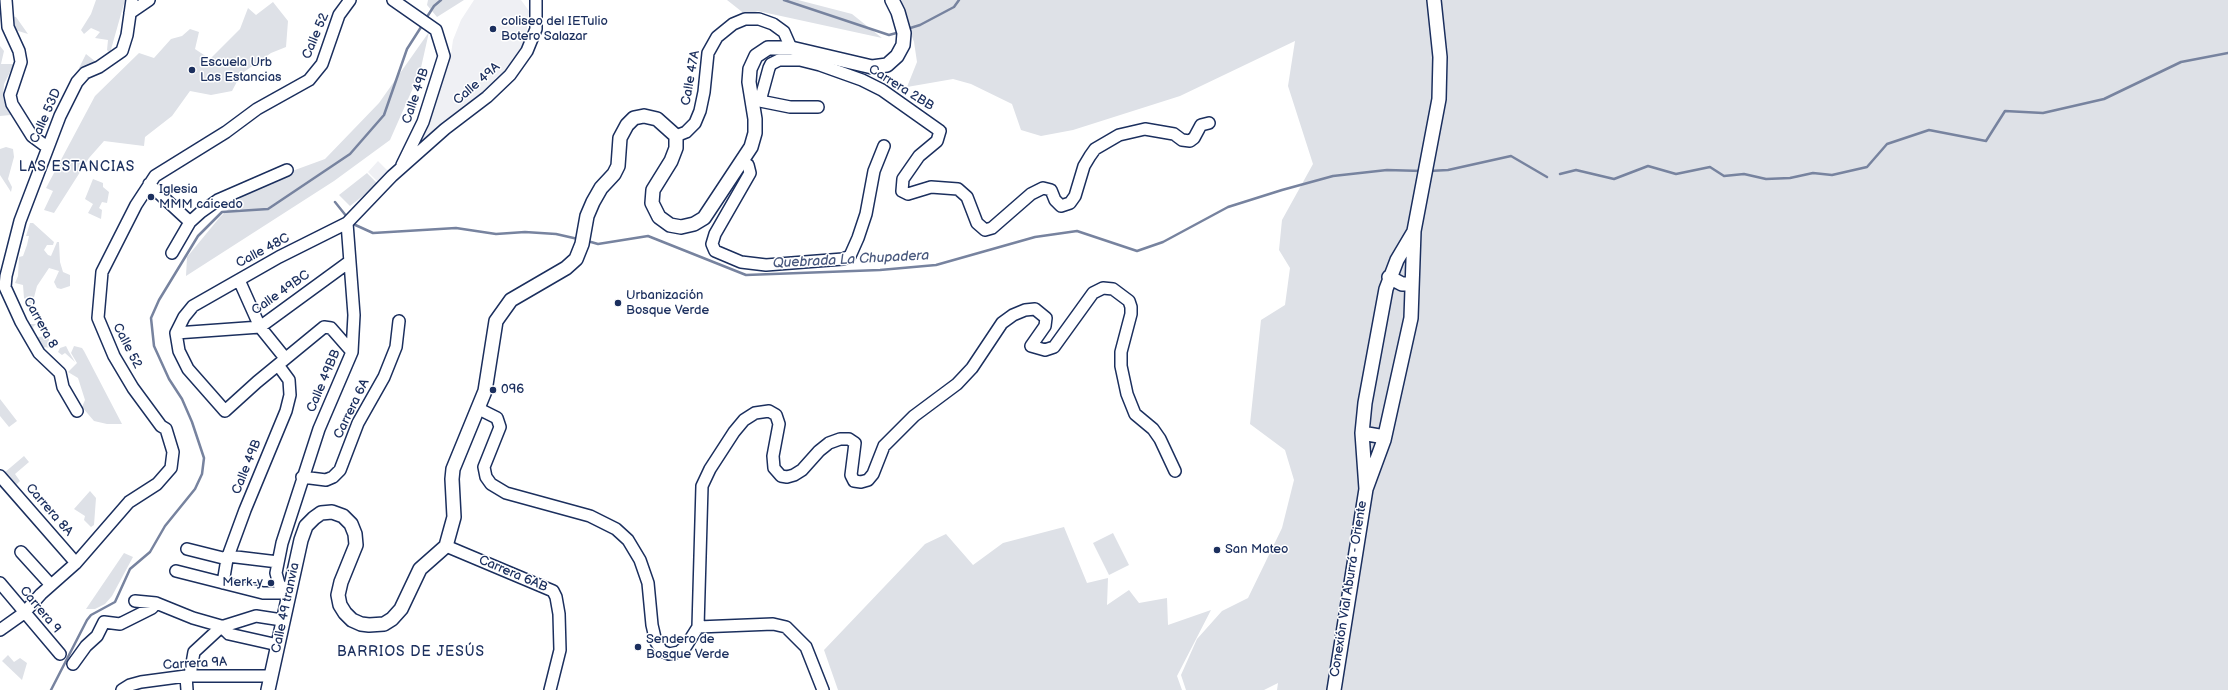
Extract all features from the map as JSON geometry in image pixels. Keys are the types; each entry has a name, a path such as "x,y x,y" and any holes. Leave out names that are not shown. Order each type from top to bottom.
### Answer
{"main road":[{"path":"446,546 454,518 453,469 479,409 487,383 492,335 499,315 511,300 566,268 576,259 582,244 587,216 593,202 618,166 620,138 627,125 634,118 644,116 657,119 676,136 676,148 671,161 653,190 652,203 659,218 670,225 680,227 694,224 704,218 751,147 755,133 756,101 749,82 750,69 756,56 768,48 791,48 872,67 887,65 897,56 903,44 903,29 892,0"},
{"name":"Conexión Vial Aburrá - Oriente","path":"1334,690 1353,560 1365,491 1384,440 1411,318 1415,227 1439,99 1440,57 1434,0"},
{"name":"Conexión Vial Aburrá - Oriente","path":"1365,491 1362,433 1365,403 1389,277 1415,227"},
{"path":"1389,277 1402,284 1412,278 1407,266 1397,260"},
{"path":"1362,433 1379,436 1384,440"},
{"path":"1363,451 1380,453"},
{"name":"Calle 49 tranvia","path":"268,690 288,593 306,526 321,512 332,512 343,516 351,524 356,534 356,546 341,582 338,595 340,605 352,620 369,625 384,624 392,620 401,609 413,580 420,569 446,546"}],"street":[{"path":"6,0 8,27 19,51 21,62 10,95 12,104 32,136 47,146"},
{"name":"Calle 53D","path":"5,287 9,260 20,221 47,146 68,98 82,76 122,51 132,0"},
{"path":"130,13 149,0"},
{"name":"Calle 52","path":"0,630 24,613 51,585 76,563 129,502 157,484 171,468 173,452 166,429 161,426 129,381 114,356 98,318 102,272 136,205 155,176 226,132 258,109 310,80 322,64 339,15 350,0"},
{"name":"Calle 49B","path":"392,0 436,30 444,56 423,122 400,169"},
{"name":"Calle 49A","path":"400,169 445,129 487,97 510,75 527,51 536,29 536,0"},
{"name":"Calle 47A","path":"676,136 686,132 695,123 700,111 704,92 708,53 717,37 733,24 745,18 759,19 773,24 784,32 791,48"},
{"name":"Carrera 2BB","path":"756,101 771,64 779,60 810,62 862,80 882,90 930,122 940,131 940,136 933,146 919,156 903,179 902,191 908,194 931,187 958,189 967,197 979,227 987,230 1031,194 1042,188 1051,190 1055,200 1061,206 1070,203 1075,196 1084,166 1090,156 1096,149 1119,135 1145,129 1174,134 1182,140 1190,141 1194,138 1201,125 1209,122"},
{"path":"756,101 790,107 818,107"},
{"path":"741,162 748,166 750,173 715,234 712,244 715,251 741,262 766,265 843,259 850,256 858,238 866,214 874,171 884,146"},
{"path":"349,220 377,190 400,169"},
{"path":"172,253 190,222 218,200 287,170"},
{"path":"149,184 190,222"},
{"name":"Calle 49BB","path":"288,593 279,584 276,573 278,562 302,477 319,429 352,352 354,315 349,262 349,220"},
{"name":"Calle 48C","path":"176,333 184,318 193,306 349,220"},
{"name":"Calle 49BC","path":"176,333 260,327 349,262"},
{"name":"Calle 49B","path":"223,584 228,558 245,510 286,411 290,394 289,380 281,362 260,327 239,280"},
{"name":"Carrera 8","path":"5,287 21,322 39,354 60,373 63,387 77,412"},
{"path":"479,409 497,418 500,427 484,467 486,477 491,484 506,493 597,518 616,529 628,540 640,560 648,583 652,625 656,642 662,651 669,654 679,652 686,646 698,627 702,486 710,469 734,432 744,420 755,413 769,411 776,415 779,424 773,456 774,468 781,476 787,477 802,470 819,451 829,443 840,439 849,439 855,443 851,474 854,481 861,482 868,480 884,446 914,416 957,384 967,374 1002,323 1013,315 1025,310 1035,309 1046,318 1045,326 1031,346 1045,350 1054,347 1093,293 1103,288 1113,289 1129,300 1131,314 1121,352 1121,366 1127,394 1135,414 1152,429 1160,439 1175,471"},
{"name":"Carrera 6A","path":"302,477 326,480 333,477 340,470 358,423 384,377 396,347 399,321"},
{"path":"176,333 179,351 188,369 225,411 324,327 331,328 352,352"},
{"name":"Carrera 8A","path":"0,476 76,563"},
{"name":"Carrera 6AB","path":"446,546 553,591 556,597 559,614 560,650 550,690"},
{"path":"187,550 228,558 278,562"},
{"path":"21,552 51,585"},
{"path":"176,571 262,593 288,593"},
{"name":"Carrera 9","path":"0,583 60,654"},
{"path":"135,601 156,603 221,627 229,634 278,645"},
{"path":"73,664 86,646 97,636 104,622 120,624 152,608 156,603"},
{"path":"187,690 188,676 194,652 221,627 256,616 282,620"},
{"path":"698,627 773,624 786,627 806,647 824,690"},
{"name":"Carrera 9A","path":"122,690 141,682 188,676 271,676"}],"shaded area":[{"path":"96,0 125,0 110,53 107,50 108,40 95,38 100,32 91,28 84,34 81,30 91,14"},
{"path":"428,0 464,0 437,17 427,5"},
{"path":"474,0 521,0 529,11 525,46 505,74 490,89 419,145 451,54 453,40 461,20"},
{"path":"727,0 798,0 852,14 882,38 758,11 746,15"},
{"path":"902,0 2228,0 2228,690 1277,690 1278,683 1264,690 1186,690 1181,675 1197,639 1222,611 1248,598 1282,528 1294,480 1285,450 1250,424 1261,320 1285,305 1290,268 1279,250 1282,220 1313,164 1288,86 1295,41 1180,96 1073,130 1041,136 1021,130 1012,104 971,84 953,79 907,87 917,62 914,42 902,10"},
{"path":"273,2 288,21 286,47 271,53 241,74 232,91 211,95 190,91 172,116 145,137 144,146 104,141 89,158 54,213 44,210 53,191 46,188 95,96 139,53 154,58 171,39 182,36 190,29 199,32 195,49 210,59 240,29 248,8 256,15"},
{"path":"10,16 16,17 28,34 15,30"},
{"path":"429,32 420,72 390,140 334,181 186,276 187,257 220,217 254,185 325,159 379,103"},
{"path":"0,46 4,51 1,64 14,64 4,84 3,98 11,115 0,116"},
{"path":"86,54 96,62 89,67 79,68"},
{"path":"6,147 13,149 14,157 8,179 12,187 11,192 0,175 0,149"},
{"path":"378,161 390,173 380,184 368,172"},
{"path":"367,173 378,184 350,206 339,195"},
{"path":"93,179 103,183 103,187 109,192 107,203 102,202 99,208 102,210 101,219 88,213 93,204 85,199"},
{"path":"30,223 33,223 54,242 53,245 47,245 44,250 48,255 51,256 57,242 59,242 60,262 63,272 70,275 70,286 61,289 57,288 54,282 59,271 49,268 37,286 32,305 24,298 23,285 15,283 18,276 19,257 23,256 27,245 29,236 26,236"},
{"path":"25,324 36,324 33,327 37,337 49,336 49,348 45,347 42,355"},
{"path":"66,346 75,362 65,353 62,355 58,352 60,348"},
{"path":"74,346 82,348 84,351 122,424 107,424 94,421 82,407 85,400 78,378 68,372 77,363 71,353"},
{"path":"0,399 17,421 9,427 0,416"},
{"path":"24,456 29,462 15,474 20,481 16,485 4,473"},
{"path":"90,491 96,498 94,525 91,527 84,520 85,516 74,509"},
{"path":"1064,527 1087,583 1108,578 1107,605 1129,590 1139,603 1167,598 1168,625 1211,610 1177,676 1182,690 838,690 824,650 925,544 946,534 973,565 1003,543"},
{"path":"1113,533 1129,565 1109,575 1093,543"},
{"path":"124,553 133,557 112,596 105,604 95,609 86,609"},
{"path":"8,655 14,662 20,658 27,663 22,680 2,661"}],"waterway":[{"path":"425,20 434,6 441,0"},
{"path":"784,0 889,35 900,32"},
{"path":"907,29 920,25 954,7 959,0"},
{"path":"51,690 87,620 91,615 115,602 130,569 150,552 165,526 195,489 202,474 204,458 192,422 182,399 169,379 154,346 151,318 159,300 198,236 222,212 268,209 350,154 384,115 407,49 423,24"},
{"name":"Quebrada La Chupadera","path":"1560,174 1576,170 1614,179 1648,166 1676,174 1710,167 1724,176 1744,174 1766,179 1790,178 1813,173 1832,175 1867,167 1887,144 1929,130 1986,141 2005,111 2043,113 2104,99 2181,62 2228,53"},
{"name":"Quebrada La Chupadera","path":"1429,171 1448,170 1511,156 1547,177"},
{"name":"Quebrada La Chupadera","path":"591,242 598,244 648,236 746,275 880,270 936,265 1035,237 1077,231 1137,251 1163,242 1228,207 1282,190 1333,176 1387,170 1422,171"},
{"name":"Quebrada La Chupadera","path":"335,202 347,217"},
{"name":"Quebrada La Chupadera","path":"351,223 373,233 456,228 496,234 525,232 556,234 578,239"}],"place":[{"name":"coliseo del IETulio Botero Salazar","path":"493,29"},
{"name":"Escuela Urb Las Estancias","path":"192,70"},
{"name":"Iglesia MMM caicedo","path":"151,197"},
{"name":"Urbanización Bosque Verde","path":"618,303"},
{"name":"096","path":"493,390"},
{"name":"San Mateo","path":"1217,550"},
{"name":"Merk-y","path":"271,583"},
{"name":"Sendero de Bosque Verde","path":"638,647"}],"district":[{"name":"LAS ESTANCIAS","path":"77,167"},
{"name":"BARRIOS DE JESÚS","path":"411,652"}]}
